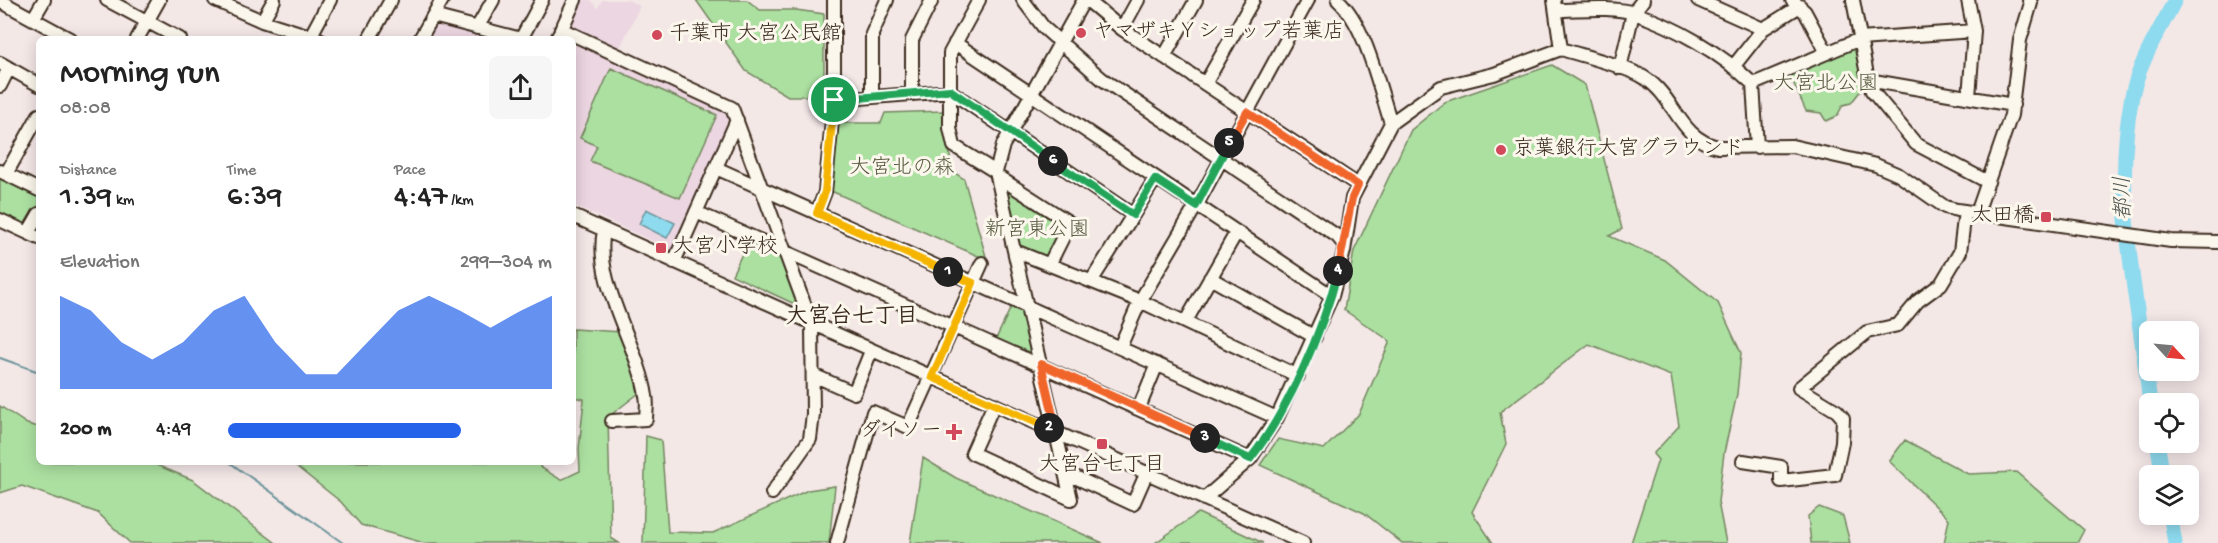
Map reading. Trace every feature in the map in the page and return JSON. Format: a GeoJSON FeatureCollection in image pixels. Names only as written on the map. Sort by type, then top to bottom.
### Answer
{"type":"FeatureCollection","features":[{"type":"Feature","properties":{"kind":"street"},"geometry":{"type":"LineString","coordinates":[[33,19],[44,0]]}},
{"type":"Feature","properties":{"kind":"street"},"geometry":{"type":"LineString","coordinates":[[107,0],[174,36]]}},
{"type":"Feature","properties":{"kind":"street"},"geometry":{"type":"LineString","coordinates":[[139,36],[159,0]]}},
{"type":"Feature","properties":{"kind":"street"},"geometry":{"type":"LineString","coordinates":[[262,21],[274,0]]}},
{"type":"Feature","properties":{"kind":"street"},"geometry":{"type":"LineString","coordinates":[[313,36],[330,0]]}},
{"type":"Feature","properties":{"kind":"street"},"geometry":{"type":"LineString","coordinates":[[371,36],[391,0]]}},
{"type":"Feature","properties":{"kind":"street"},"geometry":{"type":"LineString","coordinates":[[422,36],[441,0]]}},
{"type":"Feature","properties":{"kind":"street"},"geometry":{"type":"LineString","coordinates":[[477,28],[493,0]]}},
{"type":"Feature","properties":{"kind":"street"},"geometry":{"type":"LineString","coordinates":[[523,36],[542,0]]}},
{"type":"Feature","properties":{"kind":"street"},"geometry":{"type":"LineString","coordinates":[[559,34],[575,0]]}},
{"type":"Feature","properties":{"kind":"street"},"geometry":{"type":"LineString","coordinates":[[817,213],[825,192],[834,100],[834,0]]}},
{"type":"Feature","properties":{"kind":"street"},"geometry":{"type":"LineString","coordinates":[[872,95],[872,34],[887,0]]}},
{"type":"Feature","properties":{"kind":"street"},"geometry":{"type":"LineString","coordinates":[[912,93],[912,40],[932,0]]}},
{"type":"Feature","properties":{"kind":"street"},"geometry":{"type":"LineString","coordinates":[[979,0],[955,43],[949,65],[950,128],[954,146],[1070,223],[1050,263]]}},
{"type":"Feature","properties":{"kind":"street"},"geometry":{"type":"LineString","coordinates":[[1023,0],[1044,28],[1102,79],[1220,160],[1337,236],[1343,243]]}},
{"type":"Feature","properties":{"kind":"street"},"geometry":{"type":"LineString","coordinates":[[994,404],[972,453],[1071,499],[996,174],[1009,133],[1032,97],[1060,42],[1085,0],[1122,29],[1358,185]]}},
{"type":"Feature","properties":{"kind":"street"},"geometry":{"type":"LineString","coordinates":[[1122,29],[1138,0]]}},
{"type":"Feature","properties":{"kind":"street"},"geometry":{"type":"LineString","coordinates":[[1164,57],[1196,0]]}},
{"type":"Feature","properties":{"kind":"street"},"geometry":{"type":"LineString","coordinates":[[1205,84],[1252,0]]}},
{"type":"Feature","properties":{"kind":"street"},"geometry":{"type":"LineString","coordinates":[[1120,347],[1140,301],[1196,206],[1308,0]]}},
{"type":"Feature","properties":{"kind":"street"},"geometry":{"type":"LineString","coordinates":[[1338,0],[1348,9],[1359,30],[1391,123]]}},
{"type":"Feature","properties":{"kind":"street"},"geometry":{"type":"LineString","coordinates":[[1620,68],[1633,13],[1643,0]]}},
{"type":"Feature","properties":{"kind":"street"},"geometry":{"type":"LineString","coordinates":[[1698,0],[1763,29]]}},
{"type":"Feature","properties":{"kind":"street"},"geometry":{"type":"LineString","coordinates":[[1853,0],[1872,91],[1916,144],[1988,182]]}},
{"type":"Feature","properties":{"kind":"street"},"geometry":{"type":"LineString","coordinates":[[1968,0],[1974,31],[1968,97]]}},
{"type":"Feature","properties":{"kind":"street"},"geometry":{"type":"LineString","coordinates":[[1743,461],[1781,467],[1781,480],[1835,475],[1842,442],[1843,418],[1837,411],[1799,388],[1867,332],[1898,325],[1918,301],[1941,284],[1960,252],[1971,212],[1988,182],[2013,105],[2020,40],[2031,3],[2029,0]]}},
{"type":"Feature","properties":{"kind":"street"},"geometry":{"type":"LineString","coordinates":[[0,1],[64,36]]}},
{"type":"Feature","properties":{"kind":"street"},"geometry":{"type":"LineString","coordinates":[[218,1],[262,21],[306,36]]}},
{"type":"Feature","properties":{"kind":"street"},"geometry":{"type":"LineString","coordinates":[[1732,67],[1763,29],[1796,3],[1827,53]]}},
{"type":"Feature","properties":{"kind":"street"},"geometry":{"type":"LineString","coordinates":[[1561,49],[1555,5],[1633,13],[1694,41],[1753,84],[1757,147]]}},
{"type":"Feature","properties":{"kind":"street"},"geometry":{"type":"LineString","coordinates":[[433,16],[509,36]]}},
{"type":"Feature","properties":{"kind":"street"},"geometry":{"type":"LineString","coordinates":[[1753,84],[1860,39],[1974,31]]}},
{"type":"Feature","properties":{"kind":"street"},"geometry":{"type":"LineString","coordinates":[[576,41],[732,108],[812,325],[813,414],[810,439],[772,493]]}},
{"type":"Feature","properties":{"kind":"street"},"geometry":{"type":"LineString","coordinates":[[955,43],[1032,97],[1332,296]]}},
{"type":"Feature","properties":{"kind":"street"},"geometry":{"type":"LineString","coordinates":[[1204,499],[1250,459],[1265,440],[1298,376],[1332,296],[1344,251],[1343,243],[1352,198],[1391,123],[1442,87],[1494,74],[1561,49],[1645,78],[1692,135],[1701,142],[1718,147],[1792,146],[1876,165],[1899,175],[1945,207],[1971,212],[2145,237],[2218,242]]}},
{"type":"Feature","properties":{"kind":"street"},"geometry":{"type":"LineString","coordinates":[[0,86],[5,66],[36,83]]}},
{"type":"Feature","properties":{"kind":"street"},"geometry":{"type":"LineString","coordinates":[[1868,80],[2013,105]]}},
{"type":"Feature","properties":{"kind":"street"},"geometry":{"type":"LineString","coordinates":[[834,100],[950,90],[1009,133],[1133,215]]}},
{"type":"Feature","properties":{"kind":"street"},"geometry":{"type":"LineString","coordinates":[[36,120],[3,173],[36,189]]}},
{"type":"Feature","properties":{"kind":"street"},"geometry":{"type":"LineString","coordinates":[[674,262],[737,120]]}},
{"type":"Feature","properties":{"kind":"street"},"geometry":{"type":"LineString","coordinates":[[716,168],[1277,418]]}},
{"type":"Feature","properties":{"kind":"street"},"geometry":{"type":"LineString","coordinates":[[1092,280],[1155,179]]}},
{"type":"Feature","properties":{"kind":"street"},"geometry":{"type":"LineString","coordinates":[[696,212],[954,325],[1250,459]]}},
{"type":"Feature","properties":{"kind":"street"},"geometry":{"type":"LineString","coordinates":[[576,217],[1303,543]]}},
{"type":"Feature","properties":{"kind":"street"},"geometry":{"type":"LineString","coordinates":[[0,220],[34,235]]}},
{"type":"Feature","properties":{"kind":"street"},"geometry":{"type":"LineString","coordinates":[[604,231],[603,248],[608,279],[646,396],[646,419],[612,421]]}},
{"type":"Feature","properties":{"kind":"street"},"geometry":{"type":"LineString","coordinates":[[1186,321],[1236,233]]}},
{"type":"Feature","properties":{"kind":"street"},"geometry":{"type":"LineString","coordinates":[[1015,251],[1092,280],[1186,321],[1298,376]]}},
{"type":"Feature","properties":{"kind":"street"},"geometry":{"type":"LineString","coordinates":[[837,543],[873,412],[908,427],[982,263]]}},
{"type":"Feature","properties":{"kind":"street"},"geometry":{"type":"LineString","coordinates":[[1210,278],[1315,337]]}},
{"type":"Feature","properties":{"kind":"street"},"geometry":{"type":"LineString","coordinates":[[813,375],[854,393],[871,351]]}},
{"type":"Feature","properties":{"kind":"street"},"geometry":{"type":"LineString","coordinates":[[1139,408],[1157,364]]}},
{"type":"Feature","properties":{"kind":"street"},"geometry":{"type":"LineString","coordinates":[[1068,480],[1075,477],[1133,504],[1147,472]]}},
{"type":"Feature","properties":{"kind":"shaded area"},"geometry":{"type":"Polygon","coordinates":[[[578,0],[591,0],[598,8],[602,0],[628,0],[640,6],[618,52],[565,29],[578,0]]]}},
{"type":"Feature","properties":{"kind":"shaded area"},"geometry":{"type":"Polygon","coordinates":[[[439,22],[496,35],[427,36],[433,24],[439,22]]]}},
{"type":"Feature","properties":{"kind":"shaded area"},"geometry":{"type":"Polygon","coordinates":[[[576,39],[731,109],[735,118],[675,251],[576,206],[576,39]]]}},
{"type":"Feature","properties":{"kind":"green space"},"geometry":{"type":"Polygon","coordinates":[[[696,0],[747,0],[760,10],[796,10],[824,14],[824,96],[788,96],[746,71],[696,0]]]}},
{"type":"Feature","properties":{"kind":"green space","name":"大宮北公園"},"geometry":{"type":"Polygon","coordinates":[[[1850,47],[1857,50],[1865,85],[1851,103],[1843,105],[1837,116],[1826,121],[1821,113],[1806,111],[1789,73],[1850,47]]]}},
{"type":"Feature","properties":{"kind":"green space"},"geometry":{"type":"Polygon","coordinates":[[[1552,65],[1585,85],[1622,229],[1609,236],[1665,260],[1718,303],[1741,353],[1737,394],[1724,453],[1718,502],[1726,543],[1631,543],[1658,460],[1653,454],[1679,426],[1671,376],[1589,344],[1500,412],[1506,444],[1472,512],[1493,543],[1402,543],[1364,513],[1260,465],[1278,439],[1324,449],[1359,414],[1390,341],[1344,310],[1354,251],[1411,130],[1445,102],[1552,65]]]}},
{"type":"Feature","properties":{"kind":"green space"},"geometry":{"type":"Polygon","coordinates":[[[611,68],[717,115],[680,198],[590,161],[597,146],[580,138],[611,68]]]}},
{"type":"Feature","properties":{"kind":"green space","name":"大宮北の森"},"geometry":{"type":"Polygon","coordinates":[[[944,111],[952,171],[964,179],[987,260],[831,191],[836,123],[881,123],[885,113],[944,111]]]}},
{"type":"Feature","properties":{"kind":"green space"},"geometry":{"type":"Polygon","coordinates":[[[0,171],[36,189],[36,211],[29,224],[21,227],[0,217],[0,171]]]}},
{"type":"Feature","properties":{"kind":"green space","name":"新宮東公園"},"geometry":{"type":"Polygon","coordinates":[[[1003,186],[1066,224],[1050,256],[1046,258],[1018,246],[1003,186]]]}},
{"type":"Feature","properties":{"kind":"green space"},"geometry":{"type":"Polygon","coordinates":[[[750,237],[780,252],[799,306],[732,275],[750,237]]]}},
{"type":"Feature","properties":{"kind":"green space"},"geometry":{"type":"Polygon","coordinates":[[[1013,303],[1024,308],[1035,355],[1032,358],[995,341],[1013,303]]]}},
{"type":"Feature","properties":{"kind":"green space"},"geometry":{"type":"Polygon","coordinates":[[[576,329],[622,332],[643,390],[608,417],[611,538],[619,543],[424,543],[361,525],[341,502],[297,467],[297,465],[540,465],[540,467],[561,480],[580,471],[579,449],[584,399],[576,398],[576,329]]]}},
{"type":"Feature","properties":{"kind":"green space"},"geometry":{"type":"Polygon","coordinates":[[[0,406],[27,424],[36,426],[36,465],[156,465],[193,480],[276,543],[130,543],[98,513],[22,486],[0,493],[0,406]]]}},
{"type":"Feature","properties":{"kind":"green space"},"geometry":{"type":"Polygon","coordinates":[[[646,436],[661,440],[668,532],[713,533],[808,490],[835,486],[829,543],[643,543],[646,436]]]}},
{"type":"Feature","properties":{"kind":"green space"},"geometry":{"type":"Polygon","coordinates":[[[1905,440],[1968,474],[2016,472],[2084,530],[2077,543],[1944,543],[1949,519],[1889,461],[1905,440]]]}},
{"type":"Feature","properties":{"kind":"green space"},"geometry":{"type":"Polygon","coordinates":[[[923,458],[956,478],[1103,543],[910,543],[923,458]]]}},
{"type":"Feature","properties":{"kind":"green space"},"geometry":{"type":"Polygon","coordinates":[[[1819,507],[1843,516],[1850,543],[1811,543],[1808,516],[1819,507]]]}},
{"type":"Feature","properties":{"kind":"green space"},"geometry":{"type":"Polygon","coordinates":[[[1198,513],[1263,543],[1155,543],[1198,513]]]}},
{"type":"Feature","properties":{"kind":"water"},"geometry":{"type":"Polygon","coordinates":[[[646,209],[675,223],[667,238],[639,224],[646,209]]]}},
{"type":"Feature","properties":{"kind":"waterway","name":"都川"},"geometry":{"type":"LineString","coordinates":[[2149,393],[2129,250],[2124,174],[2126,136],[2135,83],[2150,46],[2175,0]]}},
{"type":"Feature","properties":{"kind":"waterway"},"geometry":{"type":"LineString","coordinates":[[0,358],[36,371]]}},
{"type":"Feature","properties":{"kind":"waterway","name":"都川"},"geometry":{"type":"LineString","coordinates":[[2159,453],[2161,465]]}},
{"type":"Feature","properties":{"kind":"waterway"},"geometry":{"type":"LineString","coordinates":[[233,465],[343,543]]}},
{"type":"Feature","properties":{"kind":"waterway","name":"都川"},"geometry":{"type":"LineString","coordinates":[[2172,525],[2175,543]]}},
{"type":"Feature","properties":{"kind":"place","name":"ヤマザキＹショップ若葉店"},"geometry":{"type":"Point","coordinates":[1081,33]}},
{"type":"Feature","properties":{"kind":"place","name":"千葉市 大宮公民館"},"geometry":{"type":"Point","coordinates":[657,35]}},
{"type":"Feature","properties":{"kind":"place","name":"京葉銀行大宮グラウンド"},"geometry":{"type":"Point","coordinates":[1501,150]}},
{"type":"Feature","properties":{"kind":"place","name":"太田橋"},"geometry":{"type":"Point","coordinates":[2046,217]}},
{"type":"Feature","properties":{"kind":"place","name":"大宮小学校"},"geometry":{"type":"Point","coordinates":[661,248]}},
{"type":"Feature","properties":{"kind":"place","name":"ダイソー"},"geometry":{"type":"Point","coordinates":[954,432]}},
{"type":"Feature","properties":{"kind":"place","name":"大宮台七丁目"},"geometry":{"type":"Point","coordinates":[1102,444]}},
{"type":"Feature","properties":{"kind":"district","name":"大宮台七丁目"},"geometry":{"type":"Point","coordinates":[852,318]}},
{"type":"Feature","properties":{"kind":"route"},"geometry":{"type":"LineString","coordinates":[[950,90],[1009,133],[1133,215],[1155,179],[1196,206],[1247,112],[1358,185],[1352,198],[1343,243],[1344,251],[1332,296],[1298,376],[1277,418],[1265,440],[1250,459],[1041,364],[1057,432],[932,377],[973,283],[817,213],[825,192],[834,100],[950,90]]}}]}
